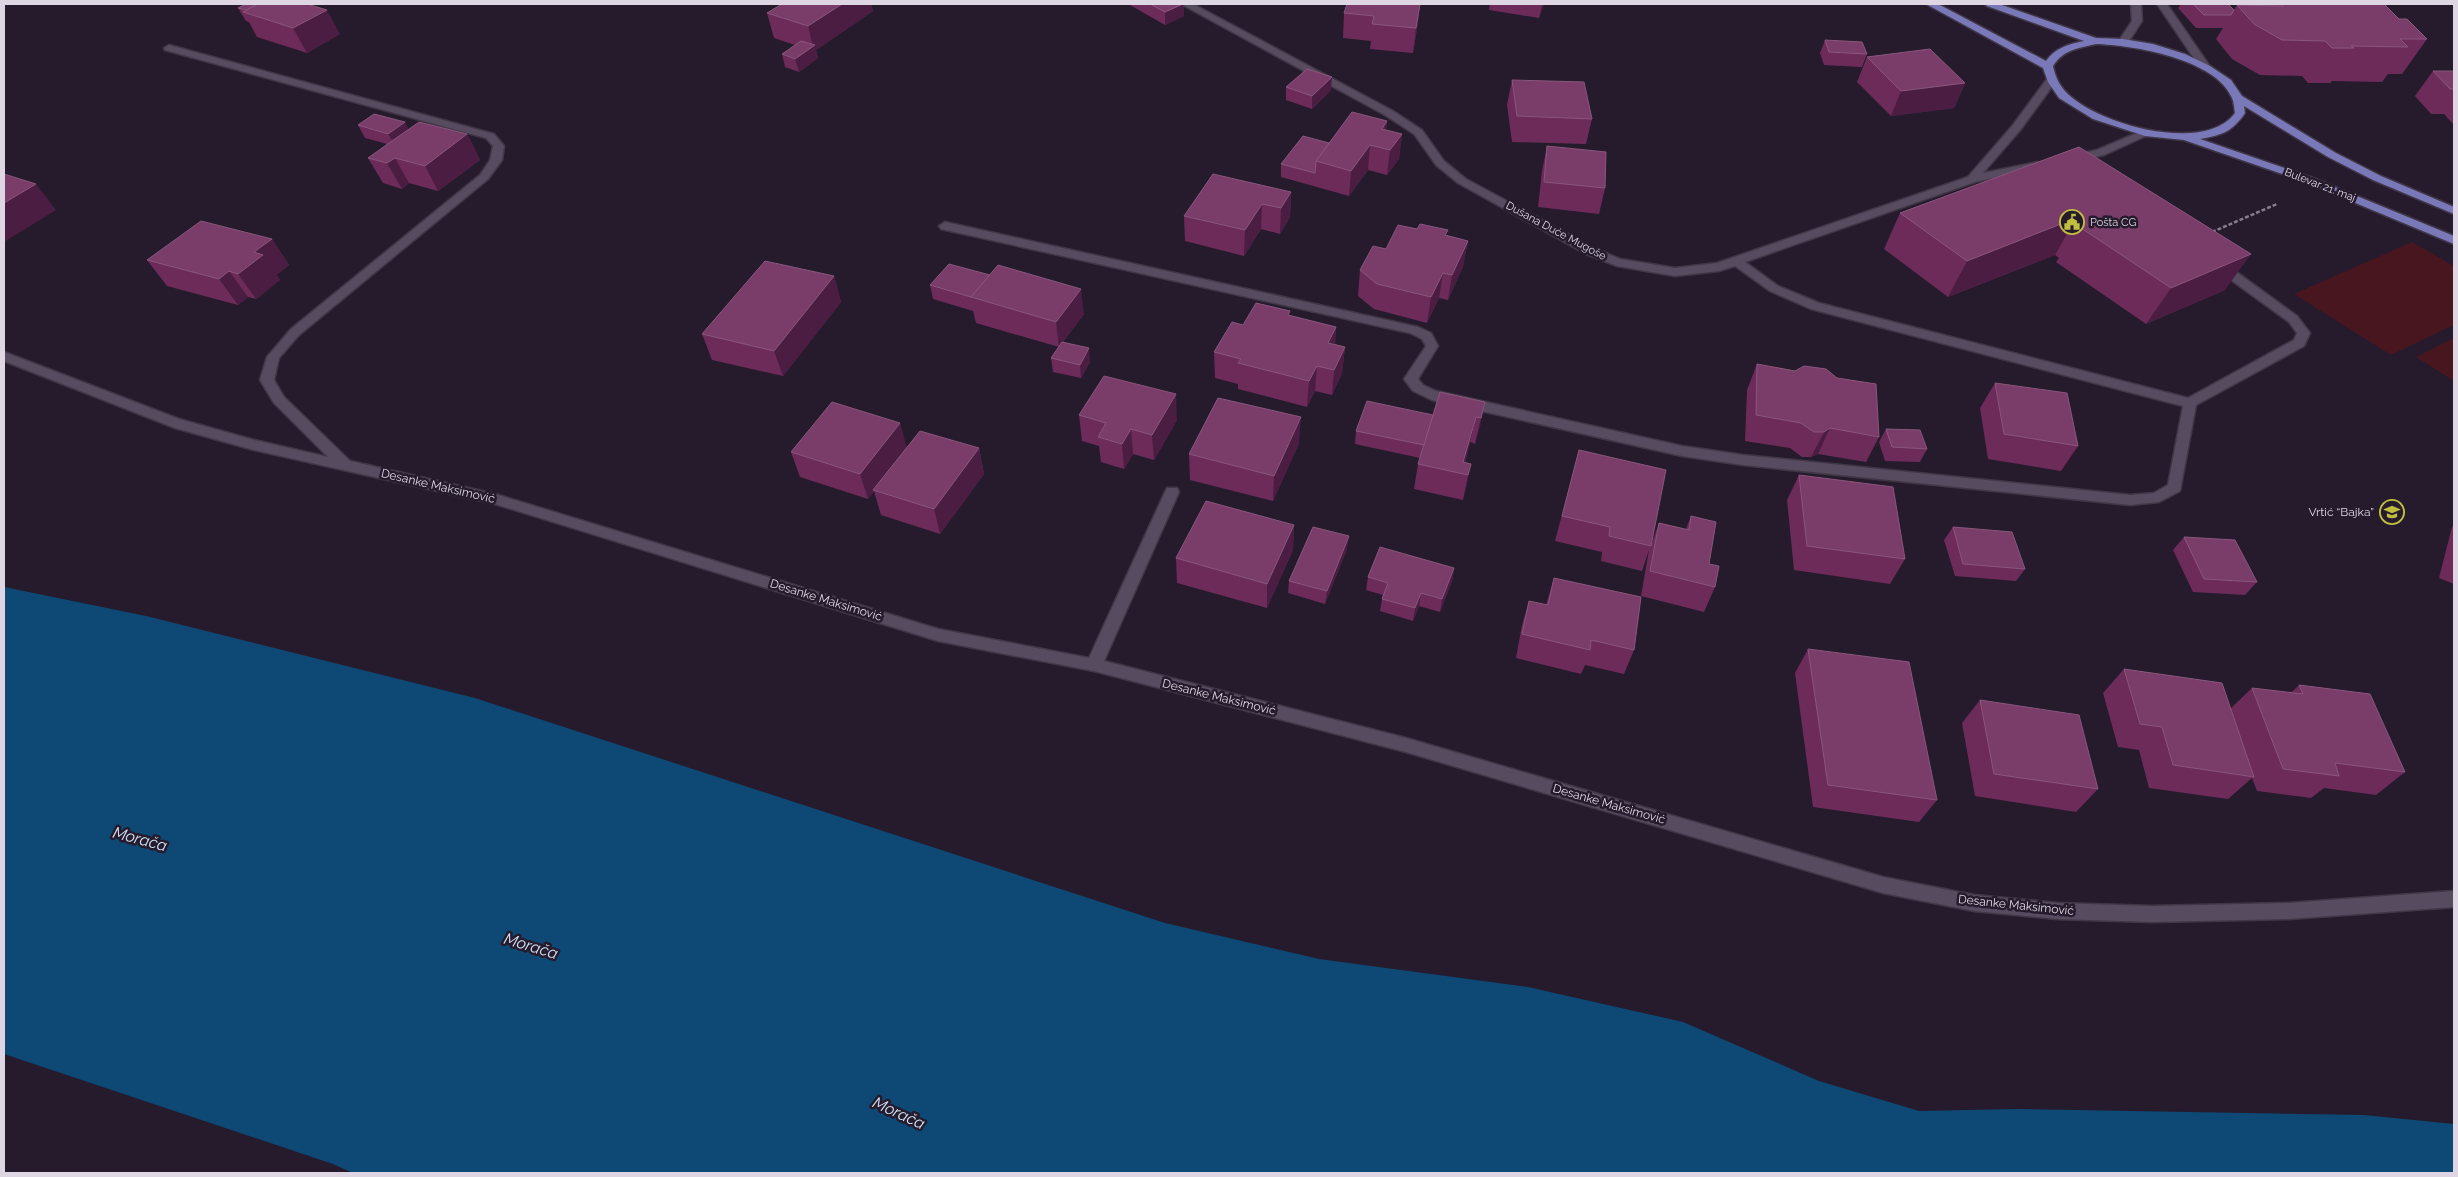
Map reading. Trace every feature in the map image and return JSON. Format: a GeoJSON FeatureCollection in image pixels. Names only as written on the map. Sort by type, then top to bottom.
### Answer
{"type":"FeatureCollection","features":[{"type":"Feature","properties":{"kind":"main road"},"geometry":{"type":"LineString","coordinates":[[1931,4],[2048,66]]}},
{"type":"Feature","properties":{"kind":"main road"},"geometry":{"type":"LineString","coordinates":[[1990,4],[2096,42]]}},
{"type":"Feature","properties":{"kind":"main road"},"geometry":{"type":"LineString","coordinates":[[2051,81],[2048,66],[2056,54],[2072,46],[2096,42],[2123,42],[2153,47],[2181,56],[2206,68],[2226,82],[2238,98],[2332,155],[2377,178],[2454,211]]}},
{"type":"Feature","properties":{"kind":"main road","name":"Bulevar 21. maj"},"geometry":{"type":"LineString","coordinates":[[2051,81],[2063,96],[2084,112],[2112,124],[2144,133],[2183,137],[2211,134],[2230,126],[2240,113],[2238,98]]}},
{"type":"Feature","properties":{"kind":"main road","name":"Bulevar 21. maj"},"geometry":{"type":"LineString","coordinates":[[2183,137],[2302,177],[2454,240]]}},
{"type":"Feature","properties":{"kind":"street","name":"Dušana Duće Mugoše"},"geometry":{"type":"LineString","coordinates":[[1186,4],[1389,113],[1418,132],[1440,163],[1462,181],[1590,251],[1617,262],[1675,272],[1719,267],[1738,262],[1972,179],[2100,153],[2144,133]]}},
{"type":"Feature","properties":{"kind":"street"},"geometry":{"type":"LineString","coordinates":[[2123,42],[2137,21],[2136,4]]}},
{"type":"Feature","properties":{"kind":"street"},"geometry":{"type":"LineString","coordinates":[[2162,4],[2206,68]]}},
{"type":"Feature","properties":{"kind":"street"},"geometry":{"type":"LineString","coordinates":[[168,48],[490,136],[499,146],[496,160],[484,177],[295,332],[273,357],[267,380],[279,400],[345,466]]}},
{"type":"Feature","properties":{"kind":"street","name":"Dušana Duće Mugoše"},"geometry":{"type":"LineString","coordinates":[[1972,179],[2017,128],[2051,81]]}},
{"type":"Feature","properties":{"kind":"street"},"geometry":{"type":"LineString","coordinates":[[945,226],[1414,330],[1427,336],[1432,346],[1411,379],[1418,388],[1432,395],[1682,451],[1743,460],[2130,500],[2153,500],[2166,496],[2175,487],[2190,403]]}},
{"type":"Feature","properties":{"kind":"street"},"geometry":{"type":"LineString","coordinates":[[1738,262],[1756,278],[1774,290],[1815,306],[2190,403],[2299,343],[2304,334],[2293,319],[2197,249]]}},
{"type":"Feature","properties":{"kind":"street","name":"Desanke Maksimović"},"geometry":{"type":"LineString","coordinates":[[4,356],[175,423],[254,445],[505,501],[938,635],[1094,665],[1406,744],[1883,885],[1974,903],[2057,910],[2152,914],[2289,911],[2454,899]]}},
{"type":"Feature","properties":{"kind":"street"},"geometry":{"type":"LineString","coordinates":[[1094,665],[1172,492]]}},
{"type":"Feature","properties":{"kind":"path"},"geometry":{"type":"LineString","coordinates":[[2197,249],[2195,242],[2200,238],[2280,202]]}},
{"type":"Feature","properties":{"kind":"shaded area"},"geometry":{"type":"Polygon","coordinates":[[[2412,242],[2454,266],[2454,325],[2391,355],[2294,294],[2412,242]]]}},
{"type":"Feature","properties":{"kind":"shaded area"},"geometry":{"type":"Polygon","coordinates":[[[2454,338],[2454,381],[2416,357],[2454,338]]]}},
{"type":"Feature","properties":{"kind":"water","name":"Morača"},"geometry":{"type":"Polygon","coordinates":[[[4,587],[146,616],[475,698],[1165,923],[1319,959],[1528,987],[1683,1022],[1819,1081],[1919,1111],[2016,1109],[2364,1115],[2454,1124],[2454,1173],[353,1173],[333,1164],[4,1054],[4,587]]]}},
{"type":"Feature","properties":{"kind":"building"},"geometry":{"type":"Polygon","coordinates":[[[246,4],[258,4],[246,10],[238,8],[246,4]]]}},
{"type":"Feature","properties":{"kind":"building"},"geometry":{"type":"Polygon","coordinates":[[[258,4],[307,4],[327,10],[293,28],[243,12],[258,4]]]}},
{"type":"Feature","properties":{"kind":"building"},"geometry":{"type":"Polygon","coordinates":[[[782,4],[842,4],[808,26],[767,13],[782,4]]]}},
{"type":"Feature","properties":{"kind":"building"},"geometry":{"type":"Polygon","coordinates":[[[1150,4],[1183,4],[1165,12],[1150,4]]]}},
{"type":"Feature","properties":{"kind":"building"},"geometry":{"type":"Polygon","coordinates":[[[1347,4],[1420,4],[1416,28],[1372,24],[1374,16],[1344,13],[1347,4]]]}},
{"type":"Feature","properties":{"kind":"building"},"geometry":{"type":"Polygon","coordinates":[[[2193,4],[2228,4],[2234,10],[2231,15],[2204,15],[2193,4]]]}},
{"type":"Feature","properties":{"kind":"building"},"geometry":{"type":"Polygon","coordinates":[[[2282,4],[2384,4],[2399,19],[2407,19],[2427,39],[2400,39],[2408,47],[2351,46],[2354,48],[2332,48],[2325,41],[2282,40],[2254,24],[2237,5],[2283,6],[2282,4]]]}},
{"type":"Feature","properties":{"kind":"building"},"geometry":{"type":"Polygon","coordinates":[[[1825,40],[1862,42],[1867,54],[1829,52],[1825,40]]]}},
{"type":"Feature","properties":{"kind":"building"},"geometry":{"type":"Polygon","coordinates":[[[801,41],[815,45],[795,59],[782,54],[801,41]]]}},
{"type":"Feature","properties":{"kind":"building"},"geometry":{"type":"Polygon","coordinates":[[[1930,49],[1965,83],[1901,91],[1867,57],[1930,49]]]}},
{"type":"Feature","properties":{"kind":"building"},"geometry":{"type":"Polygon","coordinates":[[[1307,69],[1332,77],[1312,96],[1286,87],[1307,69]]]}},
{"type":"Feature","properties":{"kind":"building"},"geometry":{"type":"Polygon","coordinates":[[[2433,71],[2454,71],[2454,89],[2450,89],[2433,71]]]}},
{"type":"Feature","properties":{"kind":"building"},"geometry":{"type":"Polygon","coordinates":[[[1512,80],[1584,82],[1592,119],[1517,116],[1512,80]]]}},
{"type":"Feature","properties":{"kind":"building"},"geometry":{"type":"Polygon","coordinates":[[[1352,112],[1387,121],[1382,129],[1402,134],[1390,150],[1370,145],[1351,171],[1316,161],[1352,112]]]}},
{"type":"Feature","properties":{"kind":"building"},"geometry":{"type":"Polygon","coordinates":[[[374,114],[405,122],[388,134],[358,125],[374,114]]]}},
{"type":"Feature","properties":{"kind":"building"},"geometry":{"type":"Polygon","coordinates":[[[419,122],[467,134],[425,166],[395,158],[387,163],[368,158],[419,122]]]}},
{"type":"Feature","properties":{"kind":"building"},"geometry":{"type":"Polygon","coordinates":[[[1303,136],[1329,143],[1316,161],[1315,173],[1281,164],[1303,136]]]}},
{"type":"Feature","properties":{"kind":"building"},"geometry":{"type":"Polygon","coordinates":[[[1547,146],[1606,152],[1605,188],[1544,182],[1547,146]]]}},
{"type":"Feature","properties":{"kind":"building"},"geometry":{"type":"Polygon","coordinates":[[[2079,147],[2251,254],[2171,288],[2078,226],[2084,224],[2076,218],[1967,261],[1900,213],[2079,147]]]}},
{"type":"Feature","properties":{"kind":"building"},"geometry":{"type":"Polygon","coordinates":[[[4,174],[36,184],[4,203],[4,174]]]}},
{"type":"Feature","properties":{"kind":"building"},"geometry":{"type":"Polygon","coordinates":[[[1213,174],[1291,192],[1281,208],[1262,204],[1245,230],[1184,216],[1213,174]]]}},
{"type":"Feature","properties":{"kind":"building"},"geometry":{"type":"Polygon","coordinates":[[[201,221],[272,239],[254,252],[263,255],[238,274],[229,271],[219,279],[147,260],[201,221]]]}},
{"type":"Feature","properties":{"kind":"building"},"geometry":{"type":"Polygon","coordinates":[[[1420,224],[1448,230],[1445,235],[1468,241],[1452,275],[1443,273],[1431,297],[1377,284],[1360,270],[1373,246],[1386,249],[1398,225],[1417,229],[1420,224]]]}},
{"type":"Feature","properties":{"kind":"building"},"geometry":{"type":"Polygon","coordinates":[[[765,261],[834,276],[774,351],[702,334],[765,261]]]}},
{"type":"Feature","properties":{"kind":"building"},"geometry":{"type":"Polygon","coordinates":[[[949,264],[990,275],[971,297],[930,285],[949,264]]]}},
{"type":"Feature","properties":{"kind":"building"},"geometry":{"type":"Polygon","coordinates":[[[998,265],[1081,289],[1056,322],[971,297],[998,265]]]}},
{"type":"Feature","properties":{"kind":"building"},"geometry":{"type":"Polygon","coordinates":[[[1256,303],[1290,311],[1288,315],[1336,327],[1328,343],[1345,347],[1334,370],[1317,366],[1309,381],[1238,363],[1241,359],[1214,352],[1232,322],[1243,325],[1256,303]]]}},
{"type":"Feature","properties":{"kind":"building"},"geometry":{"type":"Polygon","coordinates":[[[1062,342],[1089,348],[1080,365],[1051,358],[1062,342]]]}},
{"type":"Feature","properties":{"kind":"building"},"geometry":{"type":"Polygon","coordinates":[[[1757,364],[1795,371],[1804,366],[1826,369],[1837,378],[1876,384],[1879,437],[1830,428],[1824,432],[1814,432],[1801,423],[1756,415],[1757,364]]]}},
{"type":"Feature","properties":{"kind":"building"},"geometry":{"type":"Polygon","coordinates":[[[1104,376],[1176,394],[1152,435],[1131,429],[1122,444],[1098,437],[1106,423],[1079,415],[1104,376]]]}},
{"type":"Feature","properties":{"kind":"building"},"geometry":{"type":"Polygon","coordinates":[[[1995,383],[2067,393],[2078,446],[2004,434],[1995,383]]]}},
{"type":"Feature","properties":{"kind":"building"},"geometry":{"type":"Polygon","coordinates":[[[1440,392],[1485,402],[1481,418],[1476,417],[1463,462],[1471,464],[1468,475],[1418,464],[1440,392]]]}},
{"type":"Feature","properties":{"kind":"building"},"geometry":{"type":"Polygon","coordinates":[[[1218,398],[1301,417],[1274,476],[1189,454],[1218,398]]]}},
{"type":"Feature","properties":{"kind":"building"},"geometry":{"type":"Polygon","coordinates":[[[1367,401],[1433,415],[1424,445],[1356,431],[1367,401]]]}},
{"type":"Feature","properties":{"kind":"building"},"geometry":{"type":"Polygon","coordinates":[[[832,402],[900,423],[860,474],[791,452],[832,402]]]}},
{"type":"Feature","properties":{"kind":"building"},"geometry":{"type":"Polygon","coordinates":[[[1886,429],[1920,430],[1927,449],[1892,447],[1886,429]]]}},
{"type":"Feature","properties":{"kind":"building"},"geometry":{"type":"Polygon","coordinates":[[[920,431],[979,448],[934,509],[873,490],[920,431]]]}},
{"type":"Feature","properties":{"kind":"building"},"geometry":{"type":"Polygon","coordinates":[[[1579,450],[1666,470],[1651,546],[1609,536],[1610,527],[1562,516],[1579,450]]]}},
{"type":"Feature","properties":{"kind":"building"},"geometry":{"type":"Polygon","coordinates":[[[1799,475],[1893,487],[1905,559],[1807,546],[1799,475]]]}},
{"type":"Feature","properties":{"kind":"building"},"geometry":{"type":"Polygon","coordinates":[[[1206,501],[1294,525],[1267,584],[1176,558],[1206,501]]]}},
{"type":"Feature","properties":{"kind":"building"},"geometry":{"type":"Polygon","coordinates":[[[1691,516],[1716,522],[1709,564],[1719,566],[1715,587],[1650,571],[1659,523],[1689,530],[1691,516]]]}},
{"type":"Feature","properties":{"kind":"building"},"geometry":{"type":"Polygon","coordinates":[[[1313,527],[1349,536],[1327,591],[1289,581],[1313,527]]]}},
{"type":"Feature","properties":{"kind":"building"},"geometry":{"type":"Polygon","coordinates":[[[1953,527],[2012,532],[2025,569],[1963,564],[1953,527]]]}},
{"type":"Feature","properties":{"kind":"building"},"geometry":{"type":"Polygon","coordinates":[[[2184,537],[2235,540],[2257,582],[2204,579],[2184,537]]]}},
{"type":"Feature","properties":{"kind":"building"},"geometry":{"type":"Polygon","coordinates":[[[1380,547],[1454,568],[1442,599],[1421,593],[1415,608],[1382,599],[1388,583],[1368,577],[1380,547]]]}},
{"type":"Feature","properties":{"kind":"building"},"geometry":{"type":"Polygon","coordinates":[[[1554,578],[1641,597],[1634,650],[1591,640],[1590,650],[1522,634],[1529,601],[1548,605],[1554,578]]]}},
{"type":"Feature","properties":{"kind":"building"},"geometry":{"type":"Polygon","coordinates":[[[1808,649],[1909,662],[1937,800],[1828,785],[1808,649]]]}},
{"type":"Feature","properties":{"kind":"building"},"geometry":{"type":"Polygon","coordinates":[[[2124,669],[2222,683],[2254,777],[2173,765],[2162,727],[2140,724],[2124,669]]]}},
{"type":"Feature","properties":{"kind":"building"},"geometry":{"type":"Polygon","coordinates":[[[2299,685],[2370,694],[2405,772],[2335,763],[2339,776],[2283,769],[2252,688],[2303,694],[2299,685]]]}},
{"type":"Feature","properties":{"kind":"building"},"geometry":{"type":"Polygon","coordinates":[[[1980,700],[2079,715],[2098,789],[1994,774],[1980,700]]]}},
{"type":"Feature","properties":{"kind":"place","name":"Pošta CG"},"geometry":{"type":"Point","coordinates":[2072,222]}},
{"type":"Feature","properties":{"kind":"place","name":"Vrtić “Bajka”"},"geometry":{"type":"Point","coordinates":[2392,512]}}]}
